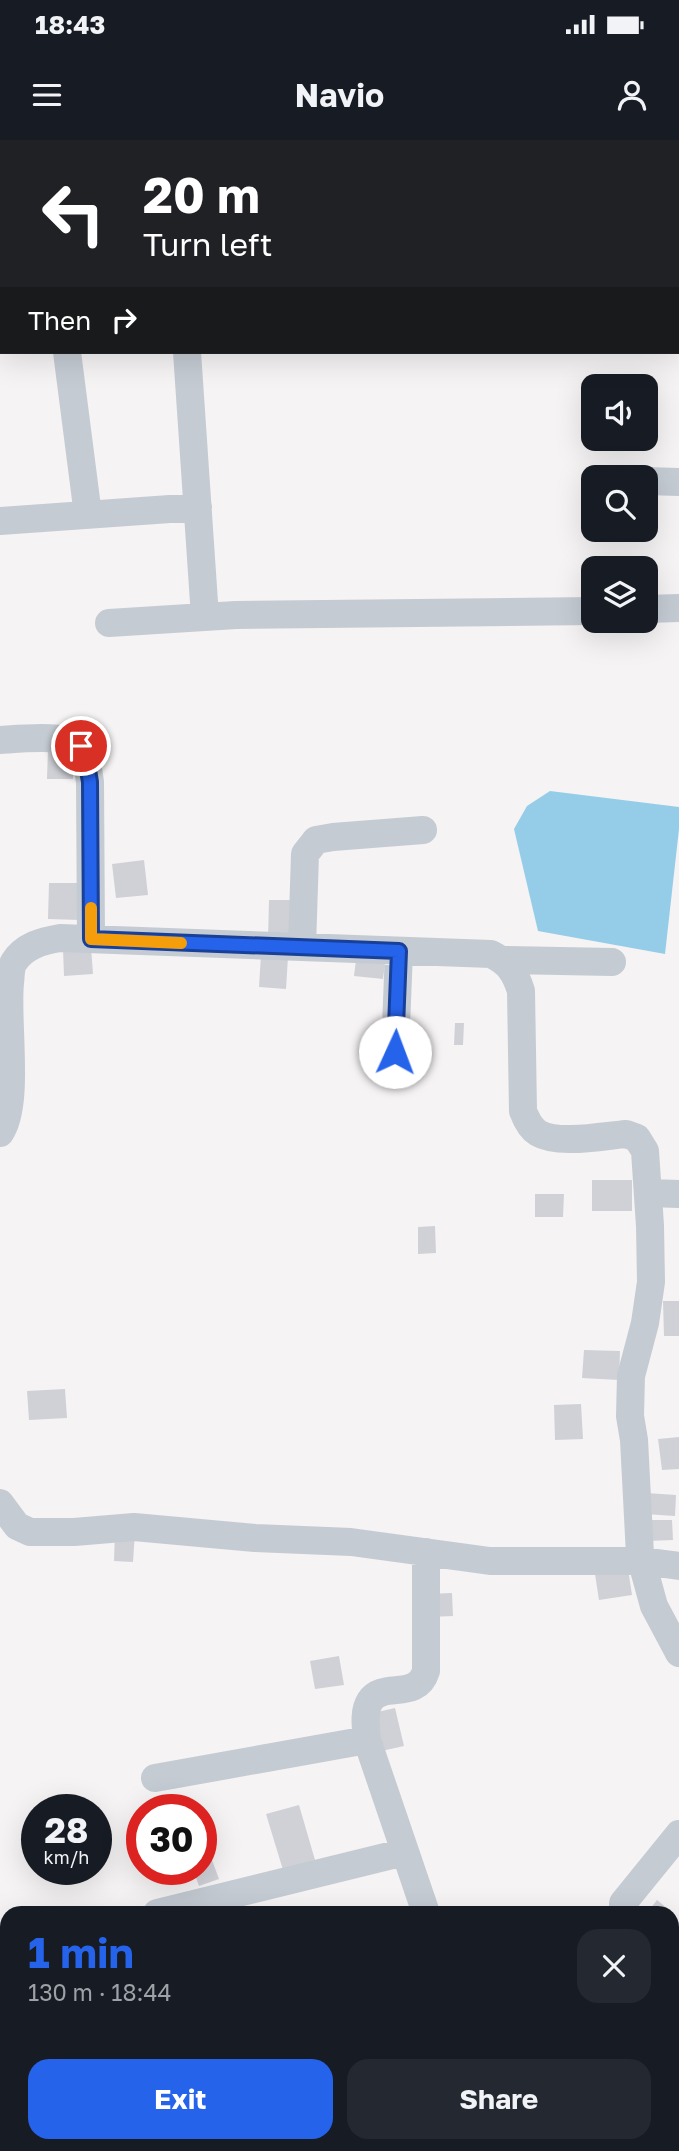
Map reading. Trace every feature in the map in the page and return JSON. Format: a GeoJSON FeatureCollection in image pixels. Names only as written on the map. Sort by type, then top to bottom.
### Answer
{"type":"FeatureCollection","features":[{"type":"Feature","properties":{"kind":"street"},"geometry":{"type":"LineString","coordinates":[[66,354],[88,514]]}},
{"type":"Feature","properties":{"kind":"street"},"geometry":{"type":"LineString","coordinates":[[187,354],[205,617]]}},
{"type":"Feature","properties":{"kind":"street"},"geometry":{"type":"LineString","coordinates":[[658,481],[679,482]]}},
{"type":"Feature","properties":{"kind":"street"},"geometry":{"type":"LineString","coordinates":[[0,521],[198,508]]}},
{"type":"Feature","properties":{"kind":"street"},"geometry":{"type":"LineString","coordinates":[[658,609],[679,608]]}},
{"type":"Feature","properties":{"kind":"street"},"geometry":{"type":"LineString","coordinates":[[109,622],[205,617],[581,611]]}},
{"type":"Feature","properties":{"kind":"street"},"geometry":{"type":"LineString","coordinates":[[0,740],[69,740],[81,746],[90,782],[91,939]]}},
{"type":"Feature","properties":{"kind":"street"},"geometry":{"type":"LineString","coordinates":[[302,947],[305,854],[316,840],[423,830]]}},
{"type":"Feature","properties":{"kind":"street"},"geometry":{"type":"LineString","coordinates":[[0,1133],[10,1104],[9,993],[12,964],[25,949],[43,940],[60,938],[491,954],[504,961],[516,974],[521,991],[523,1111],[528,1123],[538,1133],[555,1139],[626,1134],[636,1139],[645,1151],[651,1283],[645,1323],[631,1376],[630,1403],[642,1561],[654,1606],[679,1653]]}},
{"type":"Feature","properties":{"kind":"street"},"geometry":{"type":"LineString","coordinates":[[395,1052],[399,951]]}},
{"type":"Feature","properties":{"kind":"street"},"geometry":{"type":"LineString","coordinates":[[504,961],[612,962]]}},
{"type":"Feature","properties":{"kind":"street"},"geometry":{"type":"LineString","coordinates":[[649,1193],[679,1194]]}},
{"type":"Feature","properties":{"kind":"street"},"geometry":{"type":"LineString","coordinates":[[0,1503],[18,1526],[30,1532],[74,1532],[134,1527],[256,1538],[351,1542],[490,1561],[642,1561],[679,1566]]}},
{"type":"Feature","properties":{"kind":"street"},"geometry":{"type":"LineString","coordinates":[[424,1906],[367,1740],[366,1718],[368,1703],[374,1696],[417,1686],[424,1680],[426,1552]]}},
{"type":"Feature","properties":{"kind":"street"},"geometry":{"type":"LineString","coordinates":[[155,1778],[367,1740]]}},
{"type":"Feature","properties":{"kind":"street"},"geometry":{"type":"LineString","coordinates":[[623,1906],[679,1835]]}},
{"type":"Feature","properties":{"kind":"street"},"geometry":{"type":"LineString","coordinates":[[185,1906],[405,1852]]}},
{"type":"Feature","properties":{"kind":"water"},"geometry":{"type":"Polygon","coordinates":[[[550,791],[679,807],[665,954],[538,931],[514,829],[527,806],[550,791]]]}},
{"type":"Feature","properties":{"kind":"building"},"geometry":{"type":"Polygon","coordinates":[[[48,749],[73,749],[73,779],[47,779],[48,749]]]}},
{"type":"Feature","properties":{"kind":"building"},"geometry":{"type":"Polygon","coordinates":[[[144,860],[148,895],[116,898],[112,864],[144,860]]]}},
{"type":"Feature","properties":{"kind":"building"},"geometry":{"type":"Polygon","coordinates":[[[49,883],[80,883],[80,920],[48,919],[49,883]]]}},
{"type":"Feature","properties":{"kind":"building"},"geometry":{"type":"Polygon","coordinates":[[[269,900],[295,900],[294,941],[268,940],[269,900]]]}},
{"type":"Feature","properties":{"kind":"building"},"geometry":{"type":"Polygon","coordinates":[[[91,947],[93,974],[64,976],[63,949],[91,947]]]}},
{"type":"Feature","properties":{"kind":"building"},"geometry":{"type":"Polygon","coordinates":[[[261,955],[288,957],[286,989],[259,987],[261,955]]]}},
{"type":"Feature","properties":{"kind":"building"},"geometry":{"type":"Polygon","coordinates":[[[356,960],[385,963],[383,979],[354,976],[356,960]]]}},
{"type":"Feature","properties":{"kind":"building"},"geometry":{"type":"Polygon","coordinates":[[[455,1023],[464,1023],[463,1045],[454,1045],[455,1023]]]}},
{"type":"Feature","properties":{"kind":"building"},"geometry":{"type":"Polygon","coordinates":[[[592,1180],[632,1180],[632,1211],[592,1211],[592,1180]]]}},
{"type":"Feature","properties":{"kind":"building"},"geometry":{"type":"Polygon","coordinates":[[[535,1194],[564,1194],[563,1217],[535,1217],[535,1194]]]}},
{"type":"Feature","properties":{"kind":"building"},"geometry":{"type":"Polygon","coordinates":[[[435,1226],[436,1253],[418,1254],[418,1227],[435,1226]]]}},
{"type":"Feature","properties":{"kind":"building"},"geometry":{"type":"Polygon","coordinates":[[[663,1301],[679,1301],[679,1336],[664,1336],[663,1301]]]}},
{"type":"Feature","properties":{"kind":"building"},"geometry":{"type":"Polygon","coordinates":[[[584,1350],[620,1351],[619,1380],[582,1378],[584,1350]]]}},
{"type":"Feature","properties":{"kind":"building"},"geometry":{"type":"Polygon","coordinates":[[[65,1389],[67,1418],[29,1420],[27,1391],[65,1389]]]}},
{"type":"Feature","properties":{"kind":"building"},"geometry":{"type":"Polygon","coordinates":[[[581,1404],[583,1439],[555,1440],[554,1405],[581,1404]]]}},
{"type":"Feature","properties":{"kind":"building"},"geometry":{"type":"Polygon","coordinates":[[[679,1437],[679,1469],[662,1470],[658,1439],[679,1437]]]}},
{"type":"Feature","properties":{"kind":"building"},"geometry":{"type":"Polygon","coordinates":[[[646,1493],[676,1495],[675,1516],[645,1514],[646,1493]]]}},
{"type":"Feature","properties":{"kind":"building"},"geometry":{"type":"Polygon","coordinates":[[[647,1520],[672,1520],[673,1540],[647,1541],[647,1520]]]}},
{"type":"Feature","properties":{"kind":"building"},"geometry":{"type":"Polygon","coordinates":[[[115,1531],[135,1532],[133,1562],[114,1561],[115,1531]]]}},
{"type":"Feature","properties":{"kind":"building"},"geometry":{"type":"Polygon","coordinates":[[[628,1569],[632,1595],[599,1600],[595,1574],[628,1569]]]}},
{"type":"Feature","properties":{"kind":"building"},"geometry":{"type":"Polygon","coordinates":[[[452,1593],[453,1616],[429,1617],[428,1594],[452,1593]]]}},
{"type":"Feature","properties":{"kind":"building"},"geometry":{"type":"Polygon","coordinates":[[[339,1656],[344,1685],[315,1689],[310,1661],[339,1656]]]}},
{"type":"Feature","properties":{"kind":"building"},"geometry":{"type":"Polygon","coordinates":[[[395,1708],[404,1746],[377,1752],[369,1714],[395,1708]]]}},
{"type":"Feature","properties":{"kind":"building"},"geometry":{"type":"Polygon","coordinates":[[[299,1805],[315,1860],[283,1870],[266,1814],[299,1805]]]}},
{"type":"Feature","properties":{"kind":"building"},"geometry":{"type":"Polygon","coordinates":[[[657,1900],[664,1906],[652,1906],[657,1900]]]}},
{"type":"Feature","properties":{"kind":"slow traffic"},"geometry":{"type":"LineString","coordinates":[[91,908],[91,939],[181,943]]}},
{"type":"Feature","properties":{"kind":"route"},"geometry":{"type":"LineString","coordinates":[[81,746],[90,782],[91,939],[399,951],[395,1052]]}}]}
